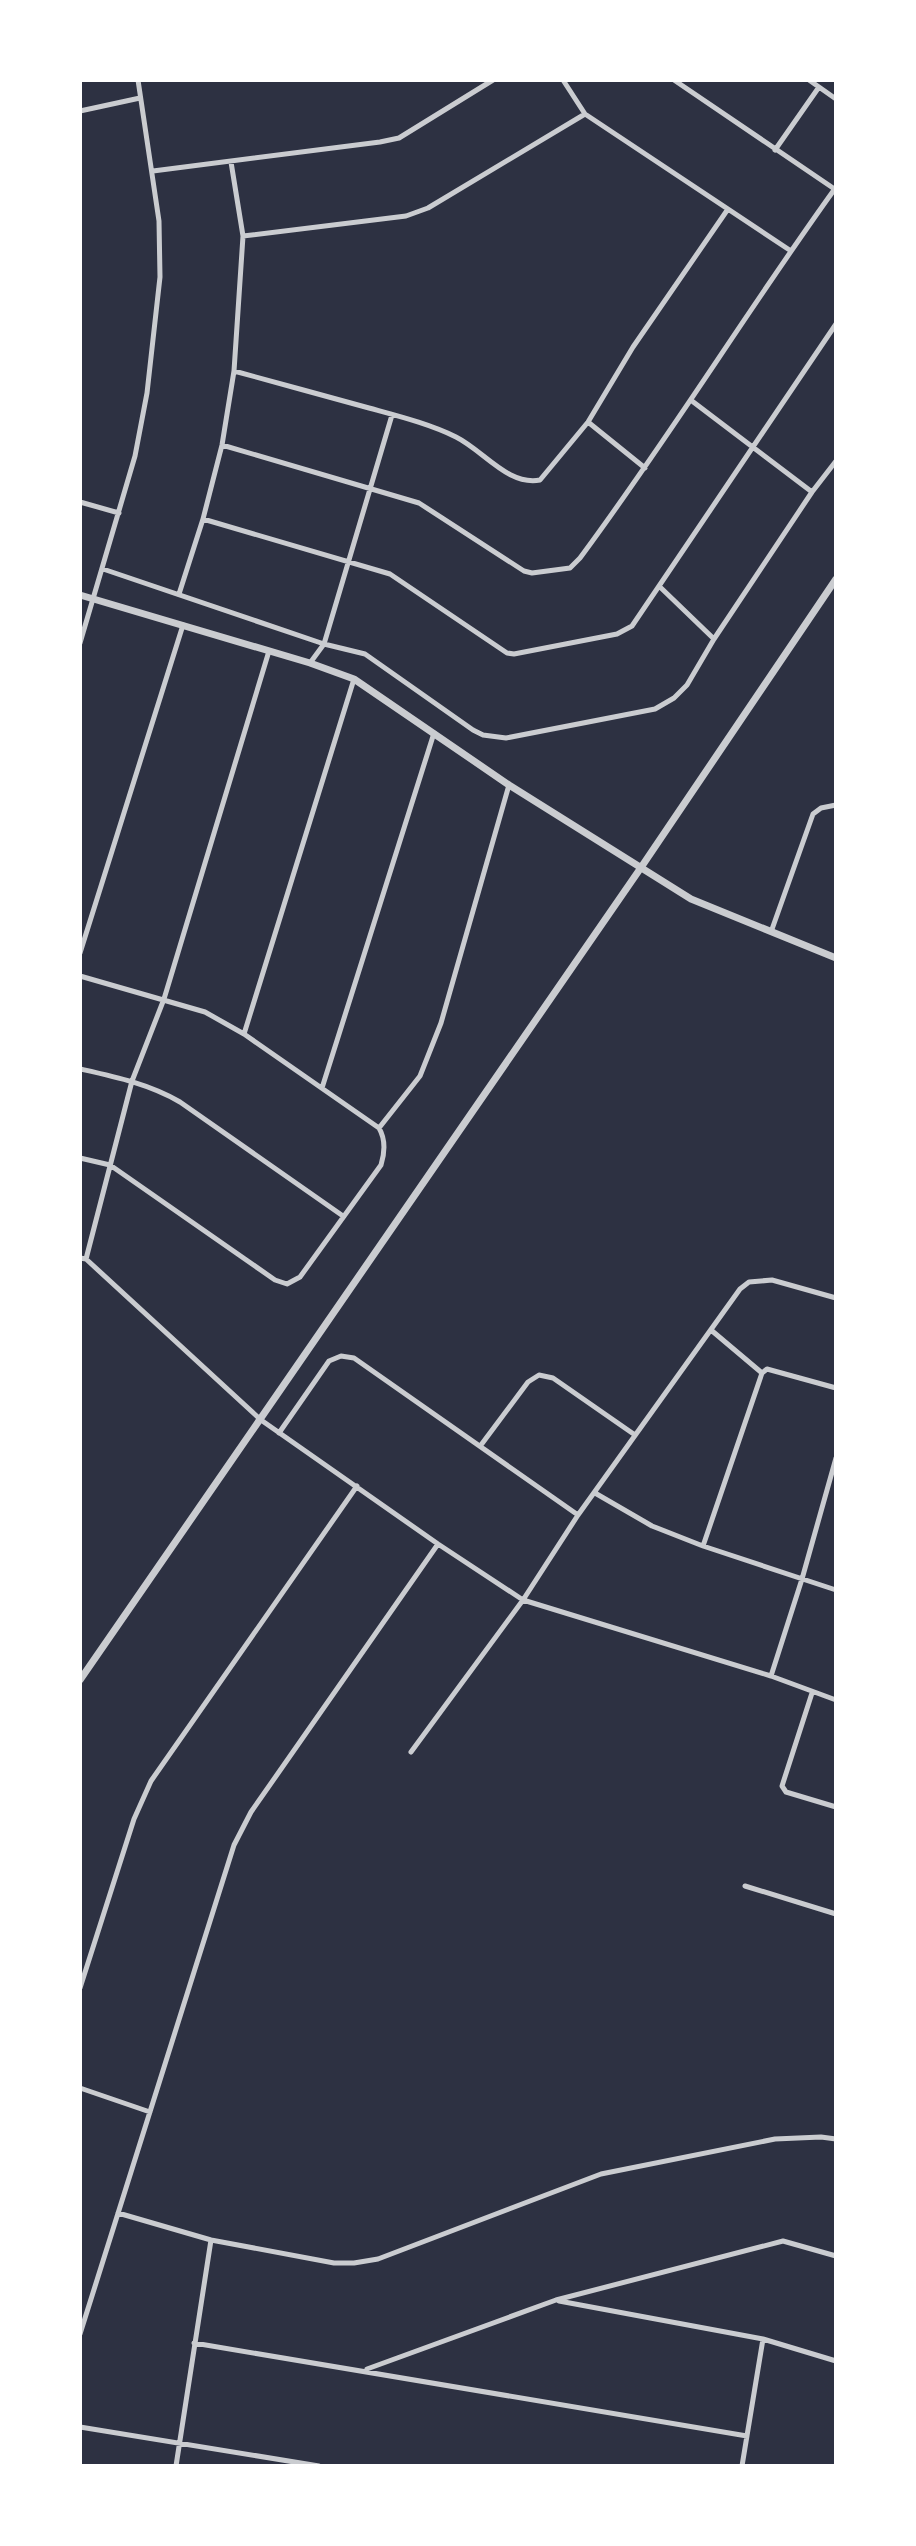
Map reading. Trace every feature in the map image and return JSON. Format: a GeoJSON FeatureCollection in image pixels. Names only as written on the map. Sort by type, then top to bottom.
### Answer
{"type":"FeatureCollection","features":[{"type":"Feature","properties":{"kind":"street"},"geometry":{"type":"LineString","coordinates":[[80,643],[135,456],[147,393],[160,277],[159,221],[138,80]]}},
{"type":"Feature","properties":{"kind":"street"},"geometry":{"type":"LineString","coordinates":[[153,171],[399,138],[493,80]]}},
{"type":"Feature","properties":{"kind":"street"},"geometry":{"type":"LineString","coordinates":[[563,80],[585,114],[790,251]]}},
{"type":"Feature","properties":{"kind":"street"},"geometry":{"type":"LineString","coordinates":[[222,445],[419,503],[520,569],[532,573],[572,566],[692,401],[790,251],[835,190],[674,80]]}},
{"type":"Feature","properties":{"kind":"street"},"geometry":{"type":"LineString","coordinates":[[809,80],[835,99]]}},
{"type":"Feature","properties":{"kind":"street"},"geometry":{"type":"LineString","coordinates":[[775,150],[819,87]]}},
{"type":"Feature","properties":{"kind":"street"},"geometry":{"type":"LineString","coordinates":[[80,111],[140,98]]}},
{"type":"Feature","properties":{"kind":"street"},"geometry":{"type":"LineString","coordinates":[[243,236],[406,216],[428,208],[585,114]]}},
{"type":"Feature","properties":{"kind":"street"},"geometry":{"type":"LineString","coordinates":[[179,594],[203,519],[222,445],[234,371],[243,236],[231,162]]}},
{"type":"Feature","properties":{"kind":"street"},"geometry":{"type":"LineString","coordinates":[[234,371],[392,415],[457,437],[515,477],[527,481],[540,480],[589,422],[633,348],[728,209]]}},
{"type":"Feature","properties":{"kind":"street"},"geometry":{"type":"LineString","coordinates":[[203,519],[397,577],[501,651],[514,654],[621,633],[632,626],[835,324]]}},
{"type":"Feature","properties":{"kind":"street"},"geometry":{"type":"LineString","coordinates":[[692,401],[812,492]]}},
{"type":"Feature","properties":{"kind":"street"},"geometry":{"type":"LineString","coordinates":[[310,663],[324,643],[392,415]]}},
{"type":"Feature","properties":{"kind":"street"},"geometry":{"type":"LineString","coordinates":[[589,422],[645,468]]}},
{"type":"Feature","properties":{"kind":"street"},"geometry":{"type":"LineString","coordinates":[[103,569],[324,643],[365,654],[473,730],[483,735],[506,738],[655,709],[674,698],[687,685],[714,639],[835,461]]}},
{"type":"Feature","properties":{"kind":"street"},"geometry":{"type":"LineString","coordinates":[[80,502],[119,513]]}},
{"type":"Feature","properties":{"kind":"street"},"geometry":{"type":"LineString","coordinates":[[80,1680],[640,869],[835,579]]}},
{"type":"Feature","properties":{"kind":"street"},"geometry":{"type":"LineString","coordinates":[[659,586],[714,639]]}},
{"type":"Feature","properties":{"kind":"street"},"geometry":{"type":"LineString","coordinates":[[80,595],[310,663],[354,679],[509,786],[691,899],[835,958]]}},
{"type":"Feature","properties":{"kind":"street"},"geometry":{"type":"LineString","coordinates":[[80,953],[183,625]]}},
{"type":"Feature","properties":{"kind":"street"},"geometry":{"type":"LineString","coordinates":[[269,651],[164,999],[132,1081],[83,1259],[261,1420],[523,1600],[771,1676],[835,1700]]}},
{"type":"Feature","properties":{"kind":"street"},"geometry":{"type":"LineString","coordinates":[[244,1034],[354,679]]}},
{"type":"Feature","properties":{"kind":"street"},"geometry":{"type":"LineString","coordinates":[[322,1088],[435,733]]}},
{"type":"Feature","properties":{"kind":"street"},"geometry":{"type":"LineString","coordinates":[[379,1128],[420,1076],[441,1023],[509,786]]}},
{"type":"Feature","properties":{"kind":"street"},"geometry":{"type":"LineString","coordinates":[[771,932],[813,814],[821,808],[835,805]]}},
{"type":"Feature","properties":{"kind":"street"},"geometry":{"type":"LineString","coordinates":[[80,976],[205,1012],[244,1034],[379,1128],[384,1144],[381,1165],[300,1277],[287,1284],[275,1280],[110,1165],[80,1158]]}},
{"type":"Feature","properties":{"kind":"street"},"geometry":{"type":"LineString","coordinates":[[80,1069],[159,1090],[343,1216]]}},
{"type":"Feature","properties":{"kind":"street"},"geometry":{"type":"LineString","coordinates":[[411,1752],[523,1600],[578,1516],[740,1289],[749,1282],[772,1280],[835,1298]]}},
{"type":"Feature","properties":{"kind":"street"},"geometry":{"type":"LineString","coordinates":[[711,1330],[762,1373]]}},
{"type":"Feature","properties":{"kind":"street"},"geometry":{"type":"LineString","coordinates":[[279,1433],[329,1361],[341,1356],[354,1358],[481,1445],[578,1516]]}},
{"type":"Feature","properties":{"kind":"street"},"geometry":{"type":"LineString","coordinates":[[703,1546],[762,1373],[768,1369],[835,1388]]}},
{"type":"Feature","properties":{"kind":"street"},"geometry":{"type":"LineString","coordinates":[[481,1445],[528,1382],[540,1375],[553,1378],[635,1435]]}},
{"type":"Feature","properties":{"kind":"street"},"geometry":{"type":"LineString","coordinates":[[771,1676],[802,1580],[835,1458]]}},
{"type":"Feature","properties":{"kind":"street"},"geometry":{"type":"LineString","coordinates":[[80,1987],[134,1819],[151,1781],[357,1486]]}},
{"type":"Feature","properties":{"kind":"street"},"geometry":{"type":"LineString","coordinates":[[595,1493],[652,1526],[835,1590]]}},
{"type":"Feature","properties":{"kind":"street"},"geometry":{"type":"LineString","coordinates":[[80,2334],[234,1845],[251,1812],[438,1544]]}},
{"type":"Feature","properties":{"kind":"street"},"geometry":{"type":"LineString","coordinates":[[812,1693],[782,1786],[786,1792],[835,1807]]}},
{"type":"Feature","properties":{"kind":"street"},"geometry":{"type":"LineString","coordinates":[[745,1886],[835,1914]]}},
{"type":"Feature","properties":{"kind":"street"},"geometry":{"type":"LineString","coordinates":[[80,2088],[150,2112]]}},
{"type":"Feature","properties":{"kind":"street"},"geometry":{"type":"LineString","coordinates":[[118,2213],[211,2240],[334,2263],[355,2263],[378,2259],[601,2174],[775,2139],[835,2139]]}},
{"type":"Feature","properties":{"kind":"street"},"geometry":{"type":"LineString","coordinates":[[176,2466],[211,2240]]}},
{"type":"Feature","properties":{"kind":"street"},"geometry":{"type":"LineString","coordinates":[[364,2370],[556,2300],[783,2241],[835,2256]]}},
{"type":"Feature","properties":{"kind":"street"},"geometry":{"type":"LineString","coordinates":[[556,2300],[763,2339],[835,2361]]}},
{"type":"Feature","properties":{"kind":"street"},"geometry":{"type":"LineString","coordinates":[[742,2466],[763,2339]]}},
{"type":"Feature","properties":{"kind":"street"},"geometry":{"type":"LineString","coordinates":[[194,2343],[747,2436]]}},
{"type":"Feature","properties":{"kind":"street"},"geometry":{"type":"LineString","coordinates":[[80,2427],[319,2466]]}},
{"type":"Feature","properties":{"kind":"street"},"geometry":{"type":"LineString","coordinates":[[268,2466],[270,2457]]}}]}
